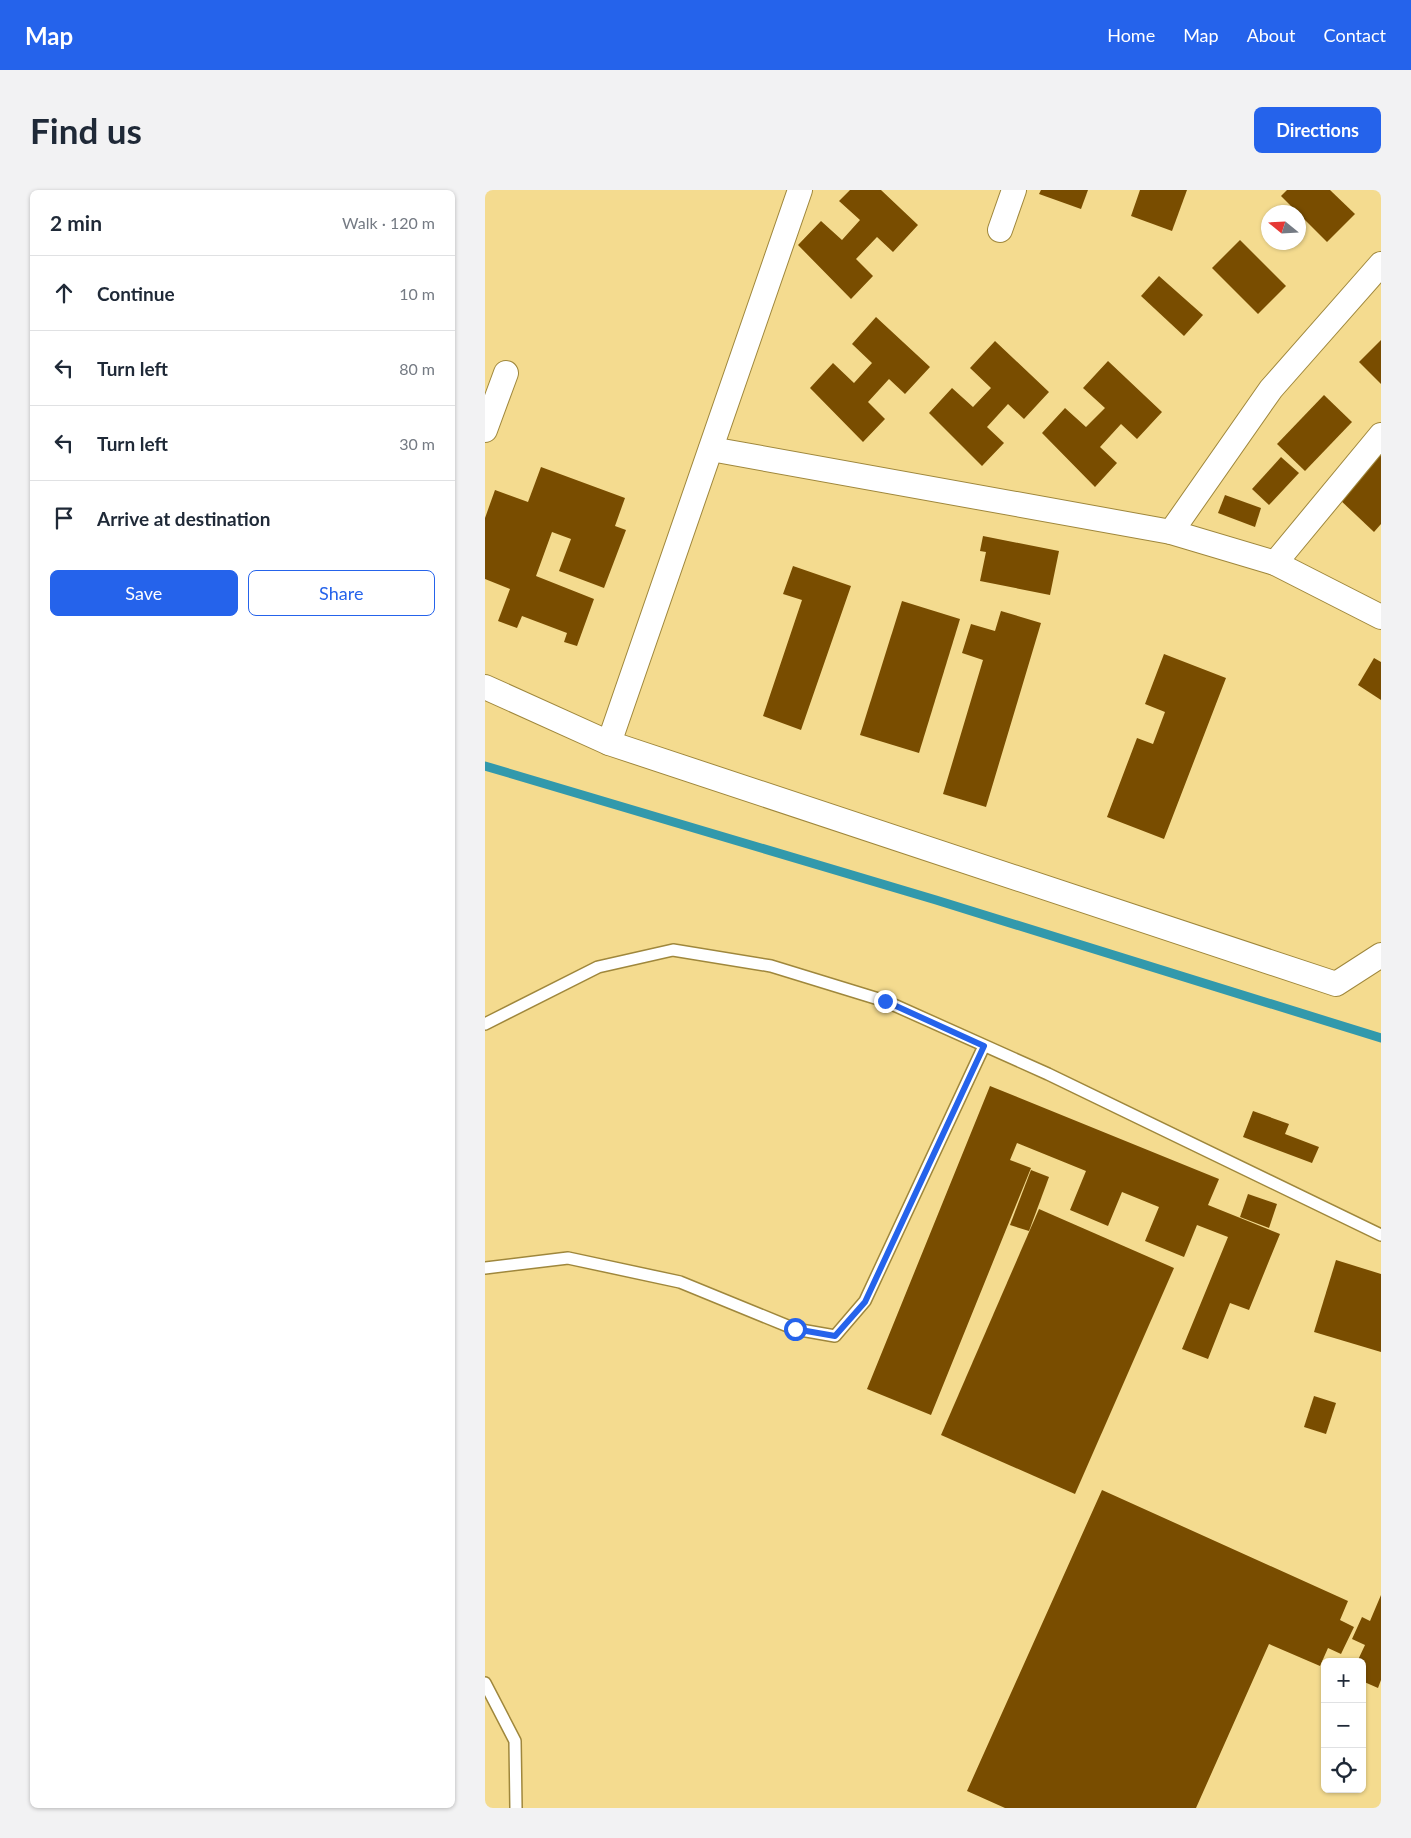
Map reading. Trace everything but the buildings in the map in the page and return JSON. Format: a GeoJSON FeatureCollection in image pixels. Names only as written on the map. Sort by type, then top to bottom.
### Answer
{"type":"FeatureCollection","features":[{"type":"Feature","properties":{"kind":"street"},"geometry":{"type":"LineString","coordinates":[[609,742],[800,190]]}},
{"type":"Feature","properties":{"kind":"street"},"geometry":{"type":"LineString","coordinates":[[1000,230],[1014,190]]}},
{"type":"Feature","properties":{"kind":"street"},"geometry":{"type":"LineString","coordinates":[[1171,532],[1271,389],[1381,264]]}},
{"type":"Feature","properties":{"kind":"street"},"geometry":{"type":"LineString","coordinates":[[485,430],[506,373]]}},
{"type":"Feature","properties":{"kind":"street"},"geometry":{"type":"LineString","coordinates":[[1275,563],[1381,435]]}},
{"type":"Feature","properties":{"kind":"street"},"geometry":{"type":"LineString","coordinates":[[711,448],[1171,532],[1275,563],[1381,617]]}},
{"type":"Feature","properties":{"kind":"street"},"geometry":{"type":"LineString","coordinates":[[485,687],[609,742],[1336,984],[1381,954]]}},
{"type":"Feature","properties":{"kind":"lane"},"geometry":{"type":"LineString","coordinates":[[485,1024],[598,967],[673,950],[780,969],[885,1001],[1048,1074],[1381,1235]]}},
{"type":"Feature","properties":{"kind":"lane"},"geometry":{"type":"LineString","coordinates":[[485,1268],[568,1258],[680,1282],[795,1329],[835,1336],[865,1302],[984,1046]]}},
{"type":"Feature","properties":{"kind":"lane"},"geometry":{"type":"LineString","coordinates":[[485,1683],[515,1741],[516,1808]]}},
{"type":"Feature","properties":{"kind":"waterway"},"geometry":{"type":"LineString","coordinates":[[485,766],[936,900],[1381,1038]]}},
{"type":"Feature","properties":{"kind":"route"},"geometry":{"type":"LineString","coordinates":[[795,1329],[835,1336],[865,1302],[984,1046],[885,1001]]}}]}
